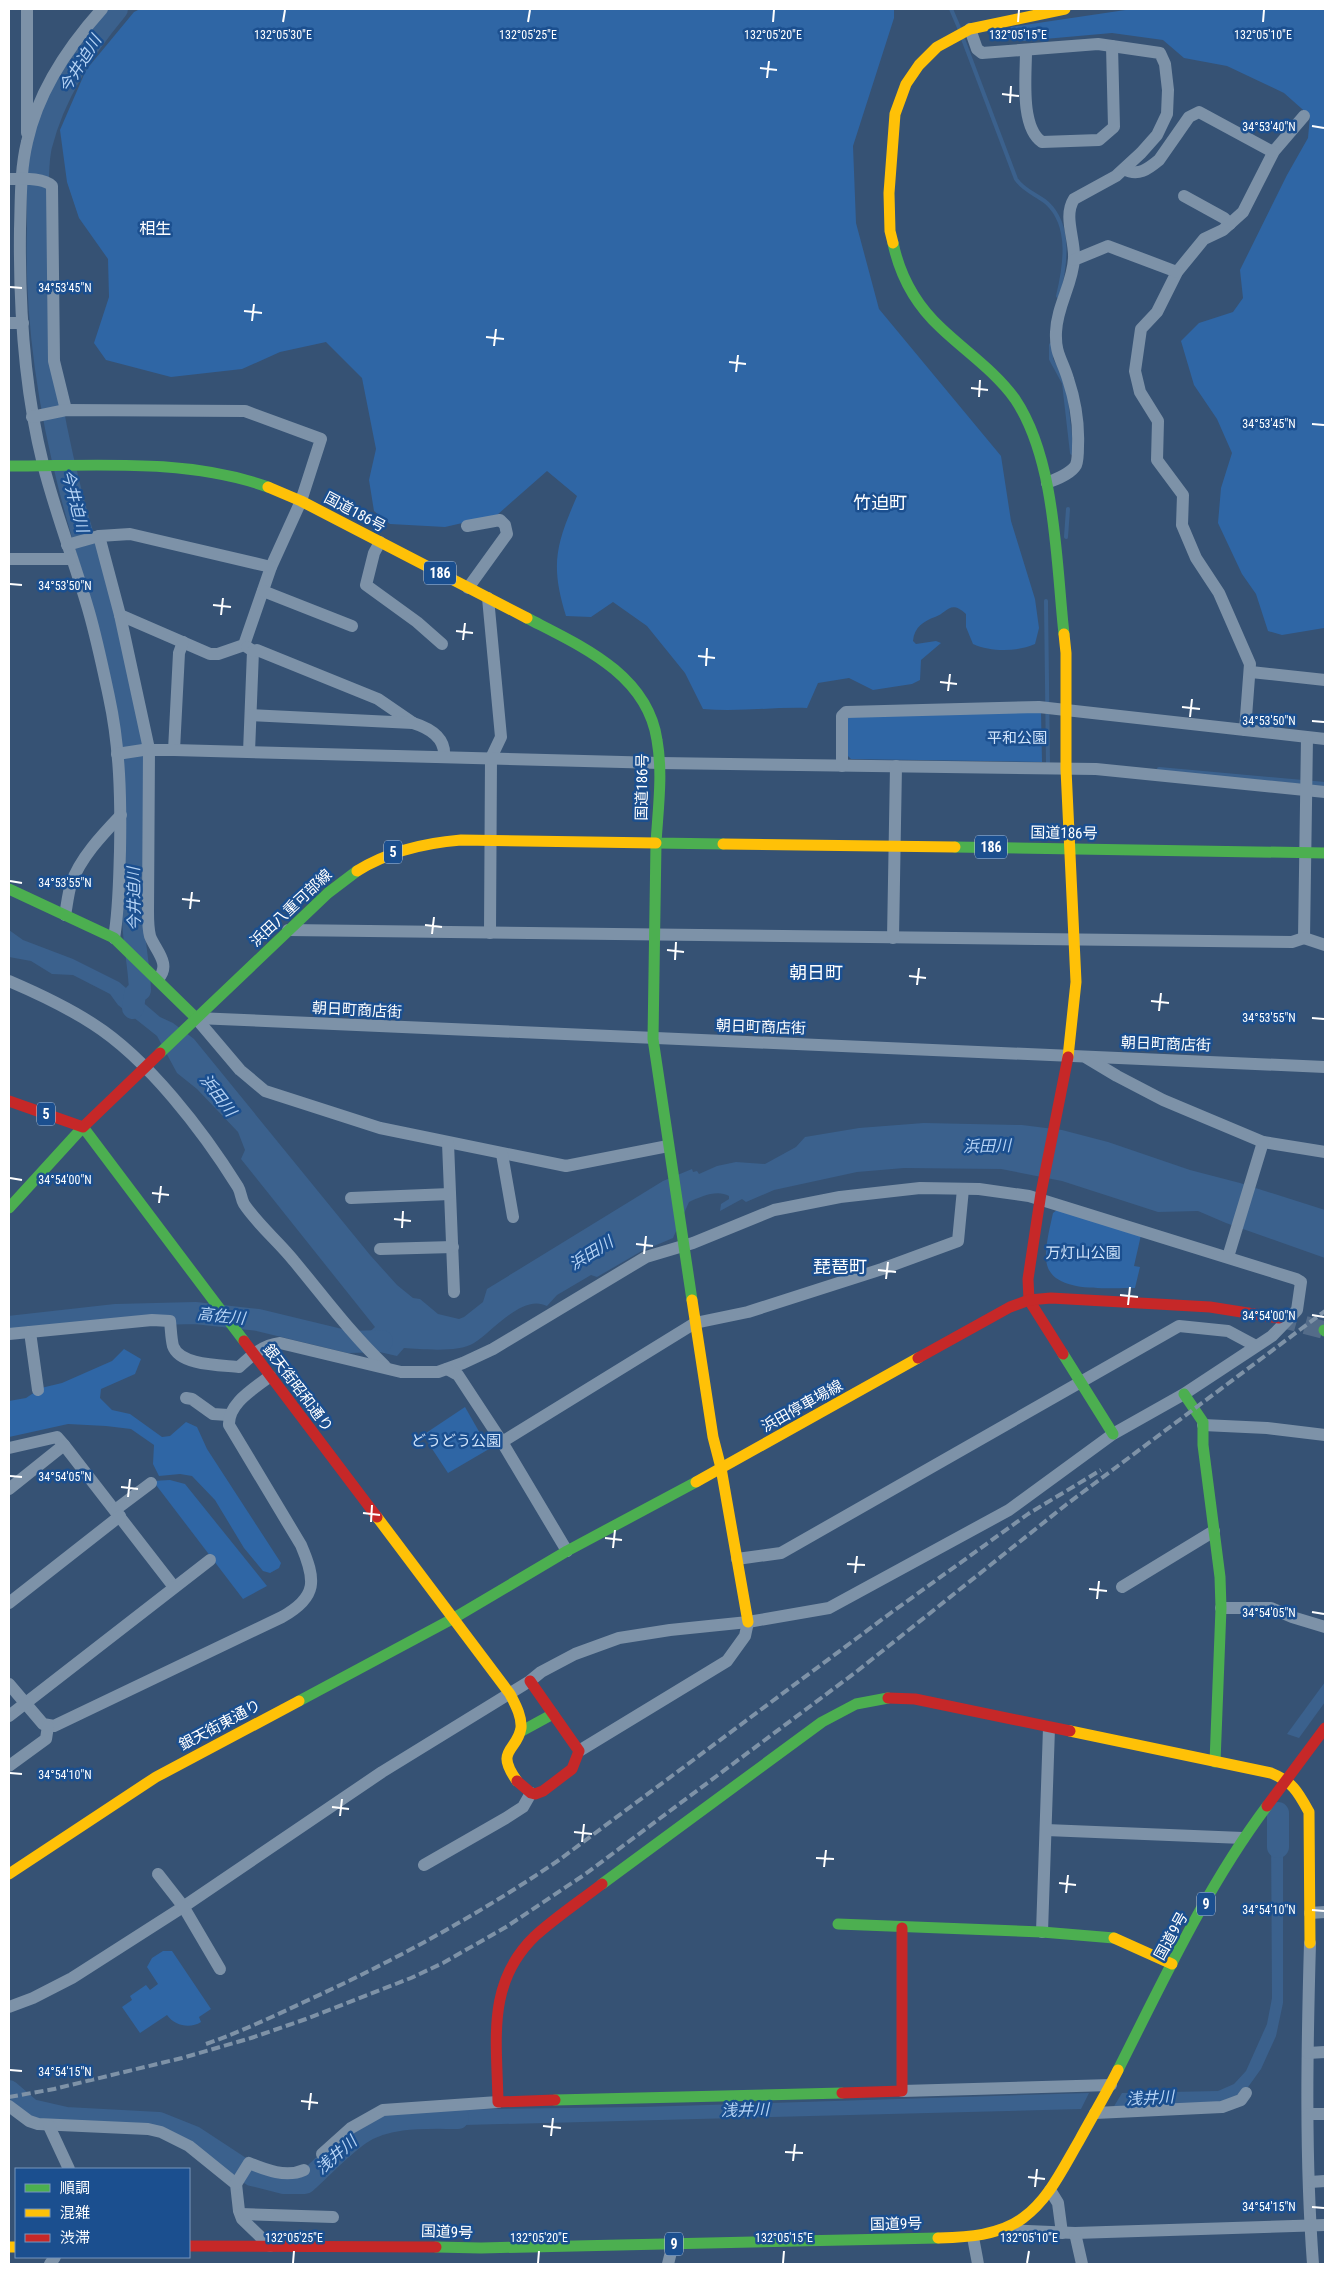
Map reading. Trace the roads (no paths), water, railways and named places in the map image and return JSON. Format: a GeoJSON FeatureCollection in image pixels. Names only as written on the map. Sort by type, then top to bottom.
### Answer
{"type":"FeatureCollection","features":[{"type":"Feature","properties":{"kind":"main road"},"geometry":{"type":"LineString","coordinates":[[1065,9],[970,28],[937,47],[918,65],[906,84],[894,114],[889,193],[890,231],[896,257],[920,305],[963,349],[986,366],[1014,398],[1030,426],[1047,483],[1066,652],[1066,769],[1076,982],[1068,1056],[1040,1197],[1028,1279],[1029,1300],[1113,1434]]}},
{"type":"Feature","properties":{"kind":"main road","name":"国道186号"},"geometry":{"type":"LineString","coordinates":[[9,466],[152,466],[208,471],[257,482],[301,501],[577,644],[612,666],[633,686],[648,708],[656,732],[660,763],[656,843],[1325,853]]}},
{"type":"Feature","properties":{"kind":"main road","name":"浜田八重可部線"},"geometry":{"type":"LineString","coordinates":[[9,1208],[83,1127],[288,930],[350,875],[390,853],[433,841],[490,839],[656,843]]}},
{"type":"Feature","properties":{"kind":"main road"},"geometry":{"type":"LineString","coordinates":[[656,843],[652,1040],[695,1322],[748,1622]]}},
{"type":"Feature","properties":{"kind":"main road"},"geometry":{"type":"LineString","coordinates":[[9,889],[114,938],[158,979],[194,1020]]}},
{"type":"Feature","properties":{"kind":"main road","name":"5"},"geometry":{"type":"LineString","coordinates":[[9,1101],[83,1127]]}},
{"type":"Feature","properties":{"kind":"main road","name":"銀天街昭和通り"},"geometry":{"type":"LineString","coordinates":[[83,1127],[454,1618]]}},
{"type":"Feature","properties":{"kind":"main road","name":"浜田停車場線"},"geometry":{"type":"LineString","coordinates":[[454,1618],[567,1551],[721,1468],[999,1313],[1029,1300],[1051,1298],[1171,1304],[1210,1307],[1279,1318]]}},
{"type":"Feature","properties":{"kind":"main road"},"geometry":{"type":"LineString","coordinates":[[1184,1394],[1203,1425],[1203,1445],[1221,1608],[1215,1762]]}},
{"type":"Feature","properties":{"kind":"main road"},"geometry":{"type":"LineString","coordinates":[[454,1618],[510,1694],[520,1720],[520,1732]]}},
{"type":"Feature","properties":{"kind":"main road","name":"銀天街東通り"},"geometry":{"type":"LineString","coordinates":[[9,1874],[156,1777],[454,1618]]}},
{"type":"Feature","properties":{"kind":"main road"},"geometry":{"type":"LineString","coordinates":[[530,1681],[579,1751],[573,1768],[543,1793],[528,1793],[512,1774],[507,1762],[508,1749],[520,1732],[553,1714]]}},
{"type":"Feature","properties":{"kind":"main road"},"geometry":{"type":"LineString","coordinates":[[902,1928],[902,2091],[498,2102],[497,2022],[500,1995],[508,1972],[519,1952],[570,1908],[822,1722],[850,1706],[874,1699],[895,1697],[915,1699],[1271,1773],[1286,1779],[1302,1796],[1309,1812],[1310,1943]]}},
{"type":"Feature","properties":{"kind":"main road","name":"国道9号"},"geometry":{"type":"LineString","coordinates":[[190,2246],[481,2248],[973,2237],[998,2230],[1022,2219],[1042,2201],[1050,2190],[1096,2111],[1172,1964],[1243,1838],[1325,1728]]}},
{"type":"Feature","properties":{"kind":"main road"},"geometry":{"type":"LineString","coordinates":[[838,1924],[1042,1932],[1112,1937],[1172,1964]]}},
{"type":"Feature","properties":{"kind":"street"},"geometry":{"type":"LineString","coordinates":[[27,9],[27,140]]}},
{"type":"Feature","properties":{"kind":"street"},"geometry":{"type":"LineString","coordinates":[[102,9],[68,51],[54,72],[44,93],[27,140],[20,179],[20,241],[23,323],[36,416],[70,544],[71,559],[90,613],[110,700],[119,753],[118,915],[114,938]]}},
{"type":"Feature","properties":{"kind":"street"},"geometry":{"type":"LineString","coordinates":[[970,28],[977,49],[982,53],[1098,44],[1160,53],[1165,64],[1168,90],[1167,114],[1158,135],[1116,176],[1074,199],[1070,205],[1069,217],[1074,241],[1074,260],[1067,291],[1063,296],[1058,321],[1056,352],[1068,379],[1077,422],[1078,455],[1076,466],[1047,483]]}},
{"type":"Feature","properties":{"kind":"street"},"geometry":{"type":"LineString","coordinates":[[1026,51],[1027,117],[1035,137],[1042,142],[1099,140],[1114,127],[1112,46]]}},
{"type":"Feature","properties":{"kind":"street"},"geometry":{"type":"LineString","coordinates":[[1124,169],[1131,173],[1140,172],[1153,165],[1159,160],[1189,117],[1199,112],[1273,152]]}},
{"type":"Feature","properties":{"kind":"street"},"geometry":{"type":"LineString","coordinates":[[1245,730],[1251,672],[1249,660],[1219,593],[1196,558],[1182,525],[1183,495],[1157,460],[1158,422],[1146,404],[1135,371],[1141,329],[1156,312],[1177,272],[1204,239],[1223,230],[1243,212],[1273,152],[1304,116]]}},
{"type":"Feature","properties":{"kind":"street"},"geometry":{"type":"LineString","coordinates":[[20,179],[49,182],[52,186],[54,361],[64,411]]}},
{"type":"Feature","properties":{"kind":"street"},"geometry":{"type":"LineString","coordinates":[[1184,196],[1224,218],[1230,224]]}},
{"type":"Feature","properties":{"kind":"street"},"geometry":{"type":"LineString","coordinates":[[1074,260],[1108,246],[1177,272]]}},
{"type":"Feature","properties":{"kind":"street"},"geometry":{"type":"LineString","coordinates":[[9,323],[23,323]]}},
{"type":"Feature","properties":{"kind":"street"},"geometry":{"type":"LineString","coordinates":[[36,416],[64,411],[245,411],[321,439],[301,501],[262,591],[248,648],[249,752]]}},
{"type":"Feature","properties":{"kind":"street"},"geometry":{"type":"LineString","coordinates":[[467,526],[500,520],[505,525],[507,534],[468,588]]}},
{"type":"Feature","properties":{"kind":"street"},"geometry":{"type":"LineString","coordinates":[[70,544],[96,537],[130,534],[271,567]]}},
{"type":"Feature","properties":{"kind":"street"},"geometry":{"type":"LineString","coordinates":[[96,537],[120,615],[146,750],[148,911],[151,938],[159,950],[164,966],[163,974],[158,979]]}},
{"type":"Feature","properties":{"kind":"street"},"geometry":{"type":"LineString","coordinates":[[380,542],[374,553],[366,585],[418,622],[442,644]]}},
{"type":"Feature","properties":{"kind":"street"},"geometry":{"type":"LineString","coordinates":[[9,559],[71,559]]}},
{"type":"Feature","properties":{"kind":"street"},"geometry":{"type":"LineString","coordinates":[[262,591],[352,626]]}},
{"type":"Feature","properties":{"kind":"street"},"geometry":{"type":"LineString","coordinates":[[488,598],[501,736],[491,758],[490,933]]}},
{"type":"Feature","properties":{"kind":"street"},"geometry":{"type":"LineString","coordinates":[[120,615],[210,654],[248,648],[256,650],[378,699],[413,723],[432,730],[438,737],[444,757]]}},
{"type":"Feature","properties":{"kind":"street"},"geometry":{"type":"LineString","coordinates":[[174,750],[179,654],[183,642]]}},
{"type":"Feature","properties":{"kind":"street"},"geometry":{"type":"LineString","coordinates":[[1251,672],[1325,680]]}},
{"type":"Feature","properties":{"kind":"street"},"geometry":{"type":"LineString","coordinates":[[842,766],[842,716],[846,712],[1039,707],[1325,739]]}},
{"type":"Feature","properties":{"kind":"street"},"geometry":{"type":"LineString","coordinates":[[250,715],[413,723]]}},
{"type":"Feature","properties":{"kind":"street"},"geometry":{"type":"LineString","coordinates":[[1304,938],[1307,738]]}},
{"type":"Feature","properties":{"kind":"street"},"geometry":{"type":"LineString","coordinates":[[119,753],[146,750],[174,750],[660,763],[1096,769],[1325,792]]}},
{"type":"Feature","properties":{"kind":"street"},"geometry":{"type":"LineString","coordinates":[[893,938],[896,766]]}},
{"type":"Feature","properties":{"kind":"street"},"geometry":{"type":"LineString","coordinates":[[65,915],[71,885],[76,874],[88,855],[120,815]]}},
{"type":"Feature","properties":{"kind":"street"},"geometry":{"type":"LineString","coordinates":[[288,930],[653,936],[1292,942],[1304,938],[1325,945]]}},
{"type":"Feature","properties":{"kind":"street"},"geometry":{"type":"LineString","coordinates":[[9,981],[93,1024],[146,1067],[184,1111],[220,1160],[239,1189],[244,1203],[354,1335],[386,1367]]}},
{"type":"Feature","properties":{"kind":"street"},"geometry":{"type":"LineString","coordinates":[[194,1020],[240,1070],[265,1091],[380,1128],[566,1166],[668,1146]]}},
{"type":"Feature","properties":{"kind":"street","name":"朝日町商店街"},"geometry":{"type":"LineString","coordinates":[[194,1020],[1325,1067]]}},
{"type":"Feature","properties":{"kind":"street"},"geometry":{"type":"LineString","coordinates":[[1085,1057],[1163,1100],[1263,1142],[1325,1152]]}},
{"type":"Feature","properties":{"kind":"street"},"geometry":{"type":"LineString","coordinates":[[448,1142],[454,1292]]}},
{"type":"Feature","properties":{"kind":"street"},"geometry":{"type":"LineString","coordinates":[[1228,1254],[1263,1142]]}},
{"type":"Feature","properties":{"kind":"street"},"geometry":{"type":"LineString","coordinates":[[502,1154],[513,1217]]}},
{"type":"Feature","properties":{"kind":"street"},"geometry":{"type":"LineString","coordinates":[[9,1334],[152,1320],[170,1322],[173,1346],[184,1358],[202,1363],[239,1367],[253,1354],[269,1344],[280,1343],[401,1372],[438,1372],[447,1370],[493,1349],[635,1262],[683,1242],[774,1210],[874,1192],[920,1188],[963,1189],[1040,1197],[1228,1254],[1301,1282],[1297,1310],[1272,1336],[1184,1394],[1113,1434],[1008,1510],[829,1608],[748,1622],[670,1630],[618,1638],[575,1654],[541,1672],[510,1694],[382,1772],[72,1978],[33,1998],[9,2007]]}},
{"type":"Feature","properties":{"kind":"street"},"geometry":{"type":"LineString","coordinates":[[502,1442],[695,1322],[748,1312],[872,1272],[958,1241],[963,1189]]}},
{"type":"Feature","properties":{"kind":"street"},"geometry":{"type":"LineString","coordinates":[[351,1198],[450,1194]]}},
{"type":"Feature","properties":{"kind":"street"},"geometry":{"type":"LineString","coordinates":[[380,1249],[453,1247]]}},
{"type":"Feature","properties":{"kind":"street"},"geometry":{"type":"LineString","coordinates":[[737,1559],[781,1553],[1179,1326],[1228,1332],[1256,1346]]}},
{"type":"Feature","properties":{"kind":"street"},"geometry":{"type":"LineString","coordinates":[[30,1332],[38,1390]]}},
{"type":"Feature","properties":{"kind":"street"},"geometry":{"type":"LineString","coordinates":[[447,1370],[458,1375],[502,1442],[567,1551]]}},
{"type":"Feature","properties":{"kind":"street"},"geometry":{"type":"LineString","coordinates":[[48,1726],[61,1723],[282,1617],[296,1609],[308,1597],[311,1583],[309,1563],[301,1545],[229,1425],[228,1415],[234,1406],[270,1376]]}},
{"type":"Feature","properties":{"kind":"street"},"geometry":{"type":"LineString","coordinates":[[186,1398],[192,1399],[213,1414],[228,1415]]}},
{"type":"Feature","properties":{"kind":"street"},"geometry":{"type":"LineString","coordinates":[[1203,1425],[1222,1424],[1325,1435]]}},
{"type":"Feature","properties":{"kind":"street"},"geometry":{"type":"LineString","coordinates":[[9,1448],[57,1436],[174,1587]]}},
{"type":"Feature","properties":{"kind":"street"},"geometry":{"type":"LineString","coordinates":[[9,1489],[64,1445]]}},
{"type":"Feature","properties":{"kind":"street"},"geometry":{"type":"LineString","coordinates":[[9,1603],[118,1513],[151,1483]]}},
{"type":"Feature","properties":{"kind":"street"},"geometry":{"type":"LineString","coordinates":[[1122,1587],[1214,1531]]}},
{"type":"Feature","properties":{"kind":"street"},"geometry":{"type":"LineString","coordinates":[[9,1716],[210,1560]]}},
{"type":"Feature","properties":{"kind":"street"},"geometry":{"type":"LineString","coordinates":[[1221,1608],[1271,1608],[1292,1617],[1325,1626]]}},
{"type":"Feature","properties":{"kind":"street"},"geometry":{"type":"LineString","coordinates":[[579,1751],[727,1661],[745,1636],[748,1622]]}},
{"type":"Feature","properties":{"kind":"street"},"geometry":{"type":"LineString","coordinates":[[9,1684],[25,1705],[48,1726]]}},
{"type":"Feature","properties":{"kind":"street"},"geometry":{"type":"LineString","coordinates":[[9,1766],[46,1740],[48,1726]]}},
{"type":"Feature","properties":{"kind":"street"},"geometry":{"type":"LineString","coordinates":[[1042,1932],[1049,1728]]}},
{"type":"Feature","properties":{"kind":"street"},"geometry":{"type":"LineString","coordinates":[[424,1865],[523,1807],[532,1794]]}},
{"type":"Feature","properties":{"kind":"street"},"geometry":{"type":"LineString","coordinates":[[1046,1830],[1243,1838]]}},
{"type":"Feature","properties":{"kind":"street"},"geometry":{"type":"LineString","coordinates":[[158,1874],[183,1906],[220,1969]]}},
{"type":"Feature","properties":{"kind":"street"},"geometry":{"type":"LineString","coordinates":[[1310,1913],[1325,1912]]}},
{"type":"Feature","properties":{"kind":"street"},"geometry":{"type":"LineString","coordinates":[[1310,1943],[1308,2053],[1310,2225],[1313,2264]]}},
{"type":"Feature","properties":{"kind":"street"},"geometry":{"type":"LineString","coordinates":[[1308,2053],[1325,2052]]}},
{"type":"Feature","properties":{"kind":"street"},"geometry":{"type":"LineString","coordinates":[[902,2091],[1108,2089]]}},
{"type":"Feature","properties":{"kind":"street"},"geometry":{"type":"LineString","coordinates":[[1096,2111],[1222,2107],[1240,2100],[1246,2093]]}},
{"type":"Feature","properties":{"kind":"street"},"geometry":{"type":"LineString","coordinates":[[322,2154],[351,2128],[383,2110],[498,2102]]}},
{"type":"Feature","properties":{"kind":"street"},"geometry":{"type":"LineString","coordinates":[[9,2106],[29,2121],[49,2126],[160,2132],[189,2146],[241,2176]]}},
{"type":"Feature","properties":{"kind":"street"},"geometry":{"type":"LineString","coordinates":[[1309,2114],[1325,2114]]}},
{"type":"Feature","properties":{"kind":"street"},"geometry":{"type":"LineString","coordinates":[[49,2126],[70,2168]]}},
{"type":"Feature","properties":{"kind":"street"},"geometry":{"type":"LineString","coordinates":[[270,2246],[241,2214],[241,2176],[249,2163],[274,2172],[293,2174],[304,2170]]}},
{"type":"Feature","properties":{"kind":"street"},"geometry":{"type":"LineString","coordinates":[[1310,2182],[1325,2181]]}},
{"type":"Feature","properties":{"kind":"street"},"geometry":{"type":"LineString","coordinates":[[1050,2190],[1058,2203],[1062,2233]]}},
{"type":"Feature","properties":{"kind":"street"},"geometry":{"type":"LineString","coordinates":[[241,2214],[333,2217]]}},
{"type":"Feature","properties":{"kind":"street"},"geometry":{"type":"LineString","coordinates":[[998,2230],[1075,2234],[1325,2224]]}},
{"type":"Feature","properties":{"kind":"street"},"geometry":{"type":"LineString","coordinates":[[1075,2234],[1082,2264]]}},
{"type":"Feature","properties":{"kind":"street"},"geometry":{"type":"LineString","coordinates":[[973,2237],[978,2264]]}},
{"type":"Feature","properties":{"kind":"street"},"geometry":{"type":"LineString","coordinates":[[668,2264],[673,2244]]}},
{"type":"Feature","properties":{"kind":"water","name":"浜田川"},"geometry":{"type":"Polygon","coordinates":[[[9,930],[23,940],[73,959],[119,982],[160,1017],[173,1023],[194,1039],[370,1255],[397,1285],[413,1298],[420,1299],[438,1314],[459,1319],[464,1317],[483,1302],[487,1289],[663,1181],[692,1169],[693,1172],[697,1171],[699,1174],[717,1166],[736,1162],[765,1164],[796,1147],[805,1137],[859,1128],[924,1123],[1022,1125],[1062,1130],[1108,1142],[1190,1170],[1240,1183],[1325,1210],[1325,1258],[1226,1223],[1198,1211],[1158,1212],[1062,1181],[1001,1169],[904,1168],[857,1172],[774,1190],[746,1202],[742,1199],[720,1211],[721,1204],[729,1199],[729,1196],[719,1193],[693,1200],[689,1202],[673,1238],[640,1252],[597,1277],[591,1275],[557,1295],[547,1306],[538,1303],[518,1309],[481,1338],[467,1346],[440,1350],[404,1348],[397,1356],[358,1347],[349,1339],[361,1340],[375,1327],[241,1159],[245,1150],[238,1132],[197,1089],[177,1073],[157,1036],[118,1005],[110,994],[73,975],[52,974],[31,961],[9,957],[9,930]]]}},
{"type":"Feature","properties":{"kind":"water"},"geometry":{"type":"Polygon","coordinates":[[[1325,1682],[1325,1702],[1299,1738],[1287,1734],[1325,1682]]]}},
{"type":"Feature","properties":{"kind":"water"},"geometry":{"type":"Polygon","coordinates":[[[1283,1810],[1283,2003],[1276,2036],[1261,2069],[1243,2094],[1216,2104],[1113,2108],[1122,2093],[1218,2091],[1234,2084],[1246,2071],[1267,2024],[1272,1998],[1271,1827],[1283,1810]]]}},
{"type":"Feature","properties":{"kind":"water"},"geometry":{"type":"Polygon","coordinates":[[[1089,2093],[1081,2109],[427,2126],[427,2110],[642,2107],[1089,2093]]]}},
{"type":"Feature","properties":{"kind":"waterway","name":"今井迫川"},"geometry":{"type":"LineString","coordinates":[[117,9],[71,73],[54,108],[41,146],[38,165],[38,260],[41,326],[55,424],[77,516],[115,647],[130,727],[134,780],[133,924],[140,990],[135,994],[133,1008]]}},
{"type":"Feature","properties":{"kind":"waterway"},"geometry":{"type":"LineString","coordinates":[[951,9],[960,30]]}},
{"type":"Feature","properties":{"kind":"waterway"},"geometry":{"type":"LineString","coordinates":[[963,39],[1016,179],[1026,189],[1047,203],[1055,212],[1060,223],[1063,235],[1064,260],[1058,296]]}},
{"type":"Feature","properties":{"kind":"waterway"},"geometry":{"type":"LineString","coordinates":[[1051,345],[1051,359],[1064,383],[1072,453]]}},
{"type":"Feature","properties":{"kind":"waterway"},"geometry":{"type":"LineString","coordinates":[[1066,537],[1068,509]]}},
{"type":"Feature","properties":{"kind":"waterway"},"geometry":{"type":"LineString","coordinates":[[1046,601],[1048,764]]}},
{"type":"Feature","properties":{"kind":"waterway"},"geometry":{"type":"LineString","coordinates":[[1159,769],[1325,784]]}},
{"type":"Feature","properties":{"kind":"waterway","name":"高佐川"},"geometry":{"type":"LineString","coordinates":[[9,1327],[116,1315],[195,1313],[258,1320],[349,1342],[382,1341]]}},
{"type":"Feature","properties":{"kind":"waterway","name":"浅井川"},"geometry":{"type":"LineString","coordinates":[[1278,1813],[1278,1847]]}},
{"type":"Feature","properties":{"kind":"waterway","name":"浅井川"},"geometry":{"type":"LineString","coordinates":[[9,2091],[31,2110],[66,2118],[159,2123],[194,2137],[252,2175],[284,2183],[305,2183],[353,2139],[382,2123],[408,2119],[458,2118]]}},
{"type":"Feature","properties":{"kind":"tunnel"},"geometry":{"type":"LineString","coordinates":[[1279,1318],[1324,1330]]}},
{"type":"Feature","properties":{"kind":"railway"},"geometry":{"type":"LineString","coordinates":[[9,2097],[54,2089],[182,2058],[251,2038],[306,2019],[411,1978],[443,1963],[506,1927],[584,1875],[856,1672],[1067,1504],[1325,1311]]}},
{"type":"Feature","properties":{"kind":"railway"},"geometry":{"type":"LineString","coordinates":[[206,2044],[268,2019],[403,1954],[498,1900],[559,1860],[892,1612],[1028,1514],[1101,1470]]}},
{"type":"Feature","properties":{"kind":"district","name":"相生"},"geometry":{"type":"Point","coordinates":[155,228]}},
{"type":"Feature","properties":{"kind":"district","name":"竹迫町"},"geometry":{"type":"Point","coordinates":[880,502]}},
{"type":"Feature","properties":{"kind":"district","name":"朝日町"},"geometry":{"type":"Point","coordinates":[816,972]}},
{"type":"Feature","properties":{"kind":"district","name":"琵琶町"},"geometry":{"type":"Point","coordinates":[840,1266]}},
{"type":"Feature","properties":{"kind":"park label","name":"平和公園"},"geometry":{"type":"Point","coordinates":[1017,738]}},
{"type":"Feature","properties":{"kind":"park label","name":"万灯山公園"},"geometry":{"type":"Point","coordinates":[1083,1253]}},
{"type":"Feature","properties":{"kind":"park label","name":"どうどう公園"},"geometry":{"type":"Point","coordinates":[456,1441]}}]}
